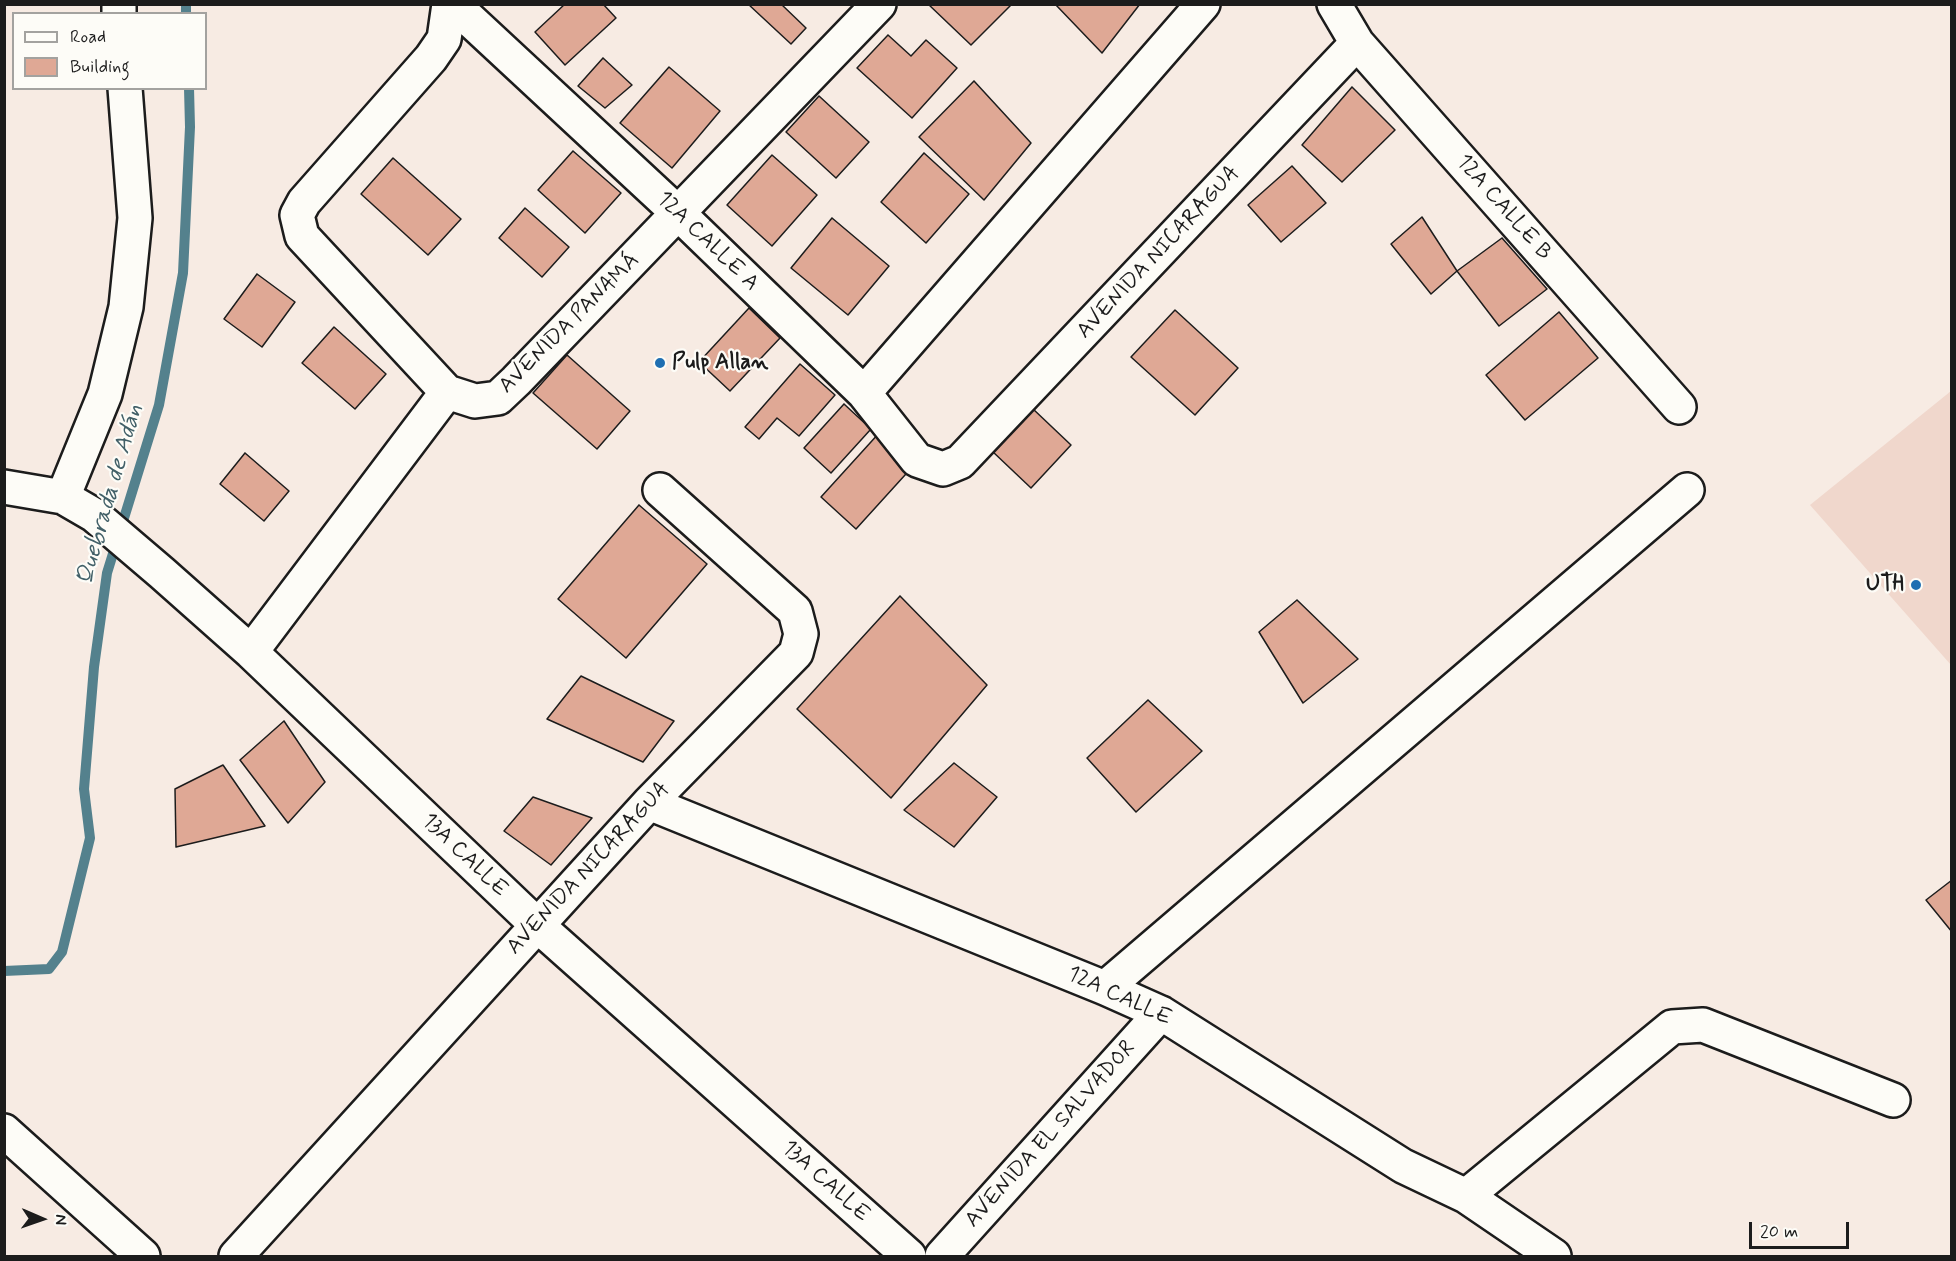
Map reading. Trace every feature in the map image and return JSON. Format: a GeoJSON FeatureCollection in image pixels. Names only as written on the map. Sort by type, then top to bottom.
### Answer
{"type":"FeatureCollection","features":[{"type":"Feature","properties":{"kind":"street","name":"12A CALLE A"},"geometry":{"type":"LineString","coordinates":[[451,4],[679,214],[864,393],[917,460],[943,469],[960,462]]}},
{"type":"Feature","properties":{"kind":"street"},"geometry":{"type":"LineString","coordinates":[[251,652],[447,392],[302,236],[297,214],[304,202],[431,58],[444,39],[451,4]]}},
{"type":"Feature","properties":{"kind":"street","name":"AVENIDA PANAMÁ"},"geometry":{"type":"LineString","coordinates":[[447,392],[475,401],[498,398],[679,214],[879,4]]}},
{"type":"Feature","properties":{"kind":"street"},"geometry":{"type":"LineString","coordinates":[[864,393],[1203,4]]}},
{"type":"Feature","properties":{"kind":"street","name":"12A CALLE B"},"geometry":{"type":"LineString","coordinates":[[1334,4],[1357,43],[1679,407]]}},
{"type":"Feature","properties":{"kind":"street","name":"AVENIDA NICARAGUA"},"geometry":{"type":"LineString","coordinates":[[960,462],[1357,43]]}},
{"type":"Feature","properties":{"kind":"street"},"geometry":{"type":"LineString","coordinates":[[63,497],[105,394],[126,307],[135,218],[125,90]]}},
{"type":"Feature","properties":{"kind":"street","name":"13A CALLE"},"geometry":{"type":"LineString","coordinates":[[4,487],[63,497],[94,515],[251,652],[537,925],[909,1257]]}},
{"type":"Feature","properties":{"kind":"street","name":"AVENIDA NICARAGUA"},"geometry":{"type":"LineString","coordinates":[[236,1257],[649,803],[796,653],[801,634],[795,611],[660,490]]}},
{"type":"Feature","properties":{"kind":"street"},"geometry":{"type":"LineString","coordinates":[[1105,988],[1687,490]]}},
{"type":"Feature","properties":{"kind":"street","name":"12A CALLE"},"geometry":{"type":"LineString","coordinates":[[649,803],[1105,988],[1161,1013],[1404,1166],[1466,1196],[1554,1257]]}},
{"type":"Feature","properties":{"kind":"street","name":"AVENIDA EL SALVADOR"},"geometry":{"type":"LineString","coordinates":[[942,1257],[1161,1013]]}},
{"type":"Feature","properties":{"kind":"street"},"geometry":{"type":"LineString","coordinates":[[1466,1196],[1672,1027],[1703,1025],[1893,1100]]}},
{"type":"Feature","properties":{"kind":"street"},"geometry":{"type":"LineString","coordinates":[[4,1131],[143,1257]]}},
{"type":"Feature","properties":{"kind":"shaded area","name":"UTH"},"geometry":{"type":"Polygon","coordinates":[[[1951,391],[1951,665],[1810,505],[1951,391]]]}},
{"type":"Feature","properties":{"kind":"building"},"geometry":{"type":"Polygon","coordinates":[[[565,4],[603,4],[616,18],[565,65],[535,32],[565,4]]]}},
{"type":"Feature","properties":{"kind":"building"},"geometry":{"type":"Polygon","coordinates":[[[748,4],[781,4],[806,28],[791,44],[748,4]]]}},
{"type":"Feature","properties":{"kind":"building"},"geometry":{"type":"Polygon","coordinates":[[[928,4],[1012,4],[971,45],[928,4]]]}},
{"type":"Feature","properties":{"kind":"building"},"geometry":{"type":"Polygon","coordinates":[[[1055,4],[1140,4],[1102,53],[1055,4]]]}},
{"type":"Feature","properties":{"kind":"building"},"geometry":{"type":"Polygon","coordinates":[[[888,35],[911,56],[926,40],[957,68],[912,118],[857,68],[888,35]]]}},
{"type":"Feature","properties":{"kind":"building"},"geometry":{"type":"Polygon","coordinates":[[[603,58],[632,85],[605,108],[578,86],[603,58]]]}},
{"type":"Feature","properties":{"kind":"building"},"geometry":{"type":"Polygon","coordinates":[[[669,67],[720,111],[672,168],[620,123],[669,67]]]}},
{"type":"Feature","properties":{"kind":"building"},"geometry":{"type":"Polygon","coordinates":[[[974,81],[1031,143],[984,200],[919,137],[974,81]]]}},
{"type":"Feature","properties":{"kind":"building"},"geometry":{"type":"Polygon","coordinates":[[[1352,87],[1395,130],[1342,182],[1302,145],[1352,87]]]}},
{"type":"Feature","properties":{"kind":"building"},"geometry":{"type":"Polygon","coordinates":[[[819,96],[869,142],[836,178],[786,132],[819,96]]]}},
{"type":"Feature","properties":{"kind":"building"},"geometry":{"type":"Polygon","coordinates":[[[573,151],[621,193],[585,233],[538,190],[573,151]]]}},
{"type":"Feature","properties":{"kind":"building"},"geometry":{"type":"Polygon","coordinates":[[[924,153],[969,194],[926,243],[881,202],[924,153]]]}},
{"type":"Feature","properties":{"kind":"building"},"geometry":{"type":"Polygon","coordinates":[[[772,155],[817,195],[772,246],[727,205],[772,155]]]}},
{"type":"Feature","properties":{"kind":"building"},"geometry":{"type":"Polygon","coordinates":[[[393,158],[461,219],[428,255],[361,194],[393,158]]]}},
{"type":"Feature","properties":{"kind":"building"},"geometry":{"type":"Polygon","coordinates":[[[1292,166],[1326,203],[1281,242],[1248,205],[1292,166]]]}},
{"type":"Feature","properties":{"kind":"building"},"geometry":{"type":"Polygon","coordinates":[[[525,208],[569,247],[542,277],[499,238],[525,208]]]}},
{"type":"Feature","properties":{"kind":"building"},"geometry":{"type":"Polygon","coordinates":[[[1422,217],[1457,271],[1431,294],[1391,244],[1422,217]]]}},
{"type":"Feature","properties":{"kind":"building"},"geometry":{"type":"Polygon","coordinates":[[[832,218],[889,266],[848,315],[791,268],[832,218]]]}},
{"type":"Feature","properties":{"kind":"building"},"geometry":{"type":"Polygon","coordinates":[[[1502,238],[1547,289],[1499,326],[1457,271],[1502,238]]]}},
{"type":"Feature","properties":{"kind":"building"},"geometry":{"type":"Polygon","coordinates":[[[257,274],[295,302],[262,347],[224,319],[257,274]]]}},
{"type":"Feature","properties":{"kind":"building"},"geometry":{"type":"Polygon","coordinates":[[[749,308],[780,338],[730,391],[699,362],[749,308]]]}},
{"type":"Feature","properties":{"kind":"building"},"geometry":{"type":"Polygon","coordinates":[[[1175,310],[1238,368],[1195,415],[1131,357],[1175,310]]]}},
{"type":"Feature","properties":{"kind":"building"},"geometry":{"type":"Polygon","coordinates":[[[1559,312],[1598,358],[1525,420],[1486,375],[1559,312]]]}},
{"type":"Feature","properties":{"kind":"building"},"geometry":{"type":"Polygon","coordinates":[[[334,327],[386,374],[355,409],[302,363],[334,327]]]}},
{"type":"Feature","properties":{"kind":"building"},"geometry":{"type":"Polygon","coordinates":[[[567,355],[630,411],[597,449],[533,393],[567,355]]]}},
{"type":"Feature","properties":{"kind":"building"},"geometry":{"type":"Polygon","coordinates":[[[800,364],[835,395],[799,436],[777,418],[759,439],[745,427],[800,364]]]}},
{"type":"Feature","properties":{"kind":"building"},"geometry":{"type":"Polygon","coordinates":[[[844,404],[871,429],[831,473],[804,448],[844,404]]]}},
{"type":"Feature","properties":{"kind":"building"},"geometry":{"type":"Polygon","coordinates":[[[1032,408],[1071,445],[1031,488],[992,451],[1032,408]]]}},
{"type":"Feature","properties":{"kind":"building"},"geometry":{"type":"Polygon","coordinates":[[[880,432],[915,464],[856,529],[821,497],[880,432]]]}},
{"type":"Feature","properties":{"kind":"building"},"geometry":{"type":"Polygon","coordinates":[[[245,453],[289,491],[264,521],[220,484],[245,453]]]}},
{"type":"Feature","properties":{"kind":"building"},"geometry":{"type":"Polygon","coordinates":[[[639,505],[707,564],[626,658],[558,599],[639,505]]]}},
{"type":"Feature","properties":{"kind":"building"},"geometry":{"type":"Polygon","coordinates":[[[900,596],[987,685],[891,798],[797,709],[900,596]]]}},
{"type":"Feature","properties":{"kind":"building"},"geometry":{"type":"Polygon","coordinates":[[[1297,600],[1358,659],[1303,703],[1259,632],[1297,600]]]}},
{"type":"Feature","properties":{"kind":"building"},"geometry":{"type":"Polygon","coordinates":[[[581,676],[674,721],[643,762],[547,719],[581,676]]]}},
{"type":"Feature","properties":{"kind":"building"},"geometry":{"type":"Polygon","coordinates":[[[1148,700],[1202,751],[1136,812],[1087,758],[1148,700]]]}},
{"type":"Feature","properties":{"kind":"building"},"geometry":{"type":"Polygon","coordinates":[[[284,721],[325,782],[288,823],[240,760],[284,721]]]}},
{"type":"Feature","properties":{"kind":"building"},"geometry":{"type":"Polygon","coordinates":[[[954,763],[997,797],[954,847],[904,810],[954,763]]]}},
{"type":"Feature","properties":{"kind":"building"},"geometry":{"type":"Polygon","coordinates":[[[223,765],[265,826],[176,847],[175,789],[223,765]]]}},
{"type":"Feature","properties":{"kind":"building"},"geometry":{"type":"Polygon","coordinates":[[[533,797],[592,818],[551,865],[504,831],[533,797]]]}},
{"type":"Feature","properties":{"kind":"building"},"geometry":{"type":"Polygon","coordinates":[[[1952,880],[1952,932],[1926,900],[1952,880]]]}},
{"type":"Feature","properties":{"kind":"waterway","name":"Quebrada de Adán"},"geometry":{"type":"LineString","coordinates":[[186,4],[186,12]]}},
{"type":"Feature","properties":{"kind":"waterway","name":"Quebrada de Adán"},"geometry":{"type":"LineString","coordinates":[[4,971],[49,969],[62,952],[90,838],[84,789],[94,667],[107,573],[159,405],[183,273],[190,127],[189,90]]}},
{"type":"Feature","properties":{"kind":"place","name":"Pulp Allan"},"geometry":{"type":"Point","coordinates":[660,363]}},
{"type":"Feature","properties":{"kind":"place","name":"UTH"},"geometry":{"type":"Point","coordinates":[1916,585]}}]}
